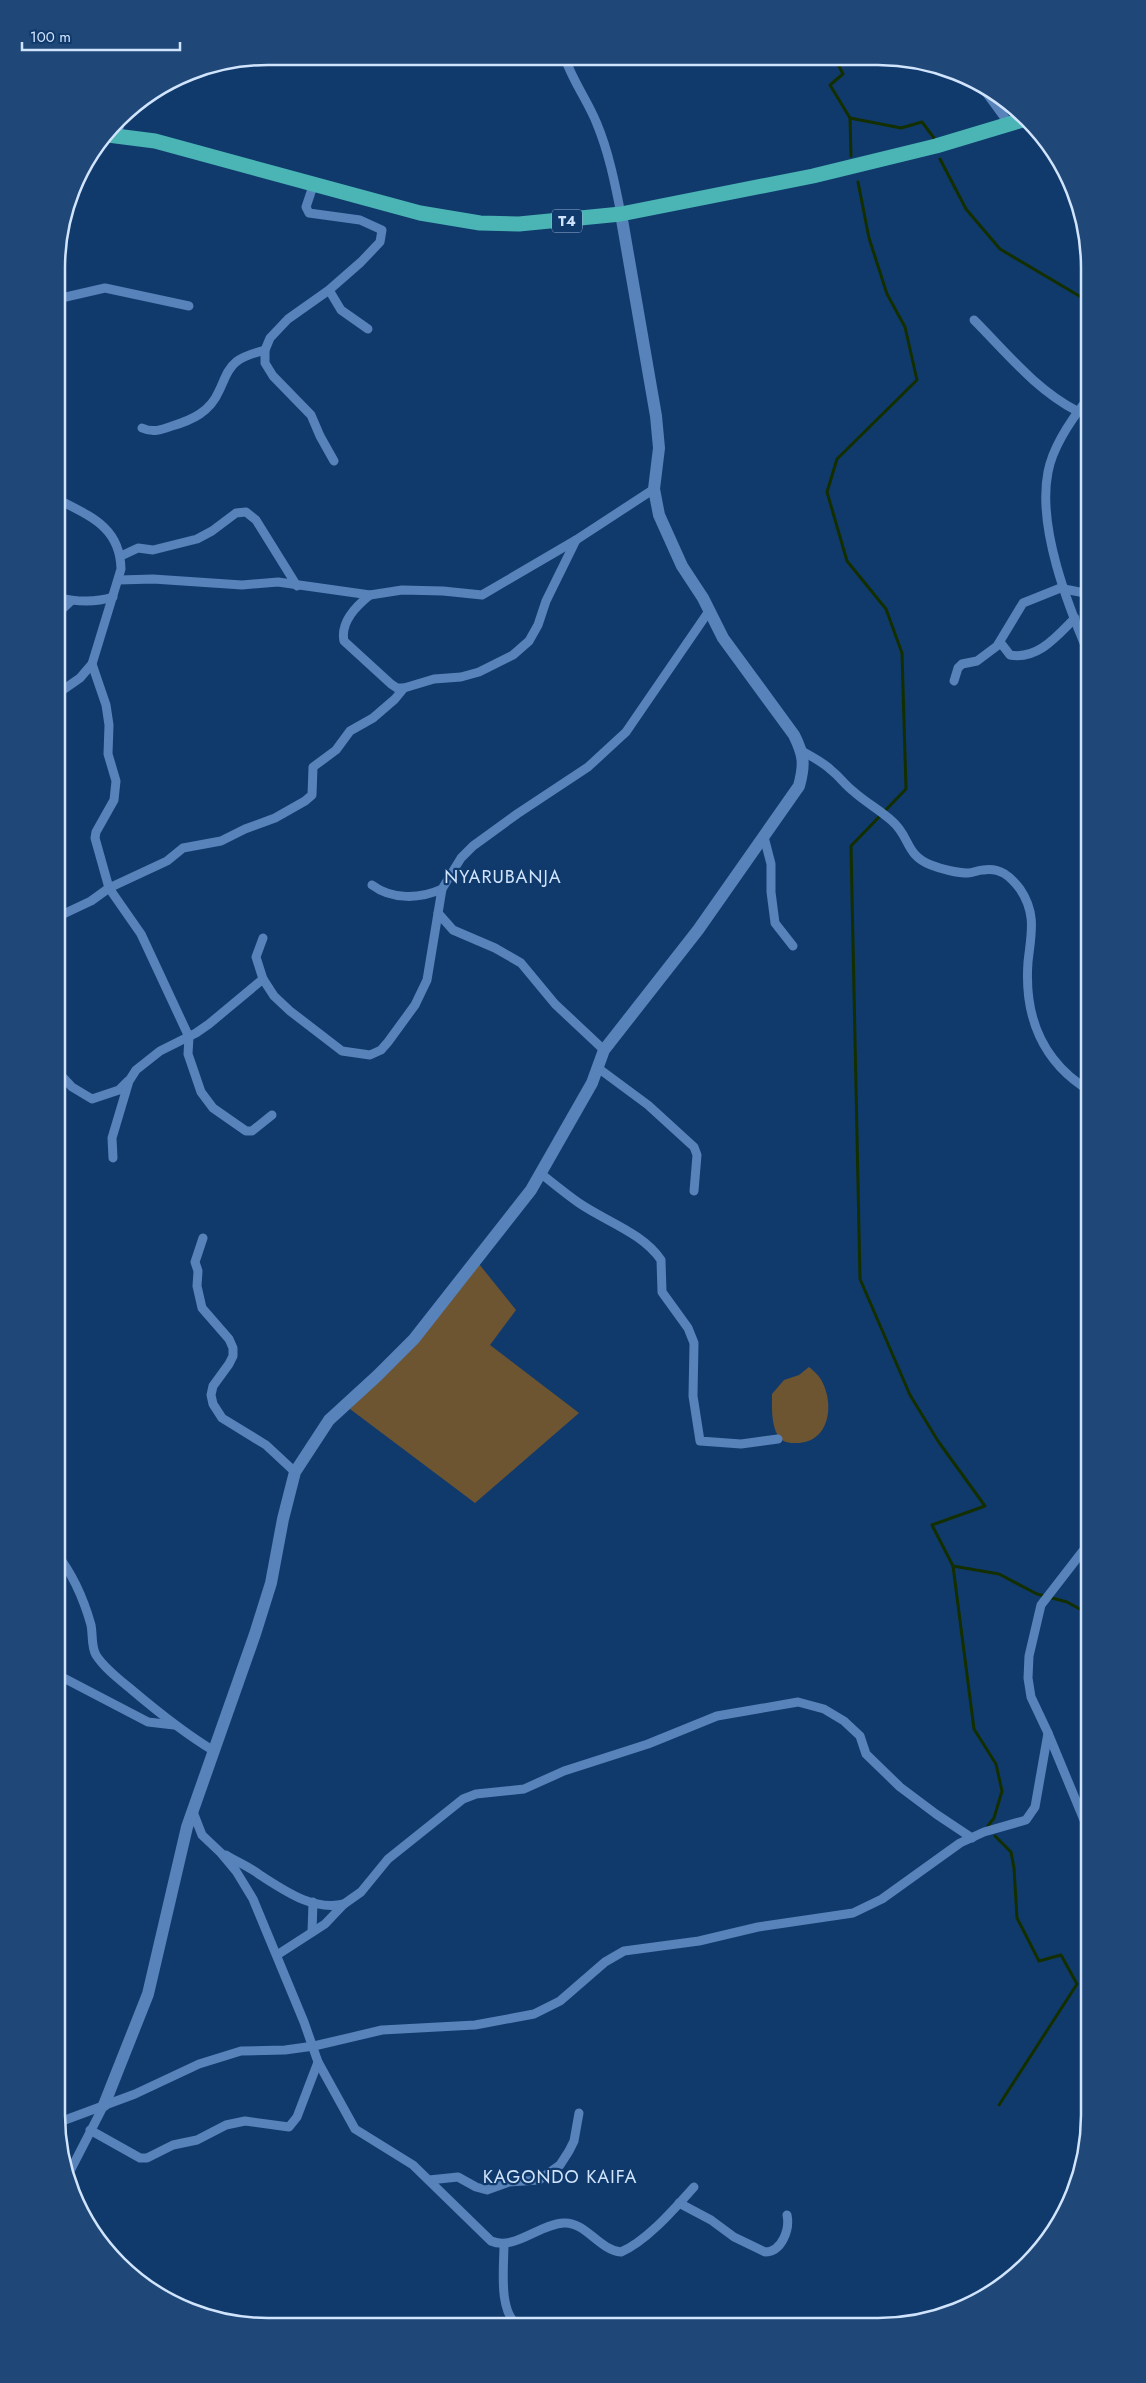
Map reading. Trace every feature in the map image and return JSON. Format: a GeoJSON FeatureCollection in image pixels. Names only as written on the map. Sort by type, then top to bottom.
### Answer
{"type":"FeatureCollection","features":[{"type":"Feature","properties":{"kind":"highway","name":"T4"},"geometry":{"type":"LineString","coordinates":[[113,136],[155,141],[313,186],[420,213],[480,223],[552,222],[621,214],[814,176],[936,146],[1018,122]]}},
{"type":"Feature","properties":{"kind":"street"},"geometry":{"type":"LineString","coordinates":[[72,2167],[104,2104],[148,1994],[187,1827],[270,1583],[295,1472],[329,1420],[414,1339],[531,1190],[592,1083],[604,1050],[698,930],[798,786],[803,770],[802,751],[794,735],[723,638],[682,566],[658,515],[654,489],[659,448],[656,416],[621,214],[608,153],[597,123],[575,84],[568,65]]}},
{"type":"Feature","properties":{"kind":"street"},"geometry":{"type":"LineString","coordinates":[[991,99],[1010,125]]}},
{"type":"Feature","properties":{"kind":"street"},"geometry":{"type":"LineString","coordinates":[[313,186],[306,207],[309,212],[360,220],[382,230],[380,242],[361,262],[329,290],[288,319],[270,338],[265,350],[265,363],[273,376],[311,415],[320,436],[334,460]]}},
{"type":"Feature","properties":{"kind":"street"},"geometry":{"type":"LineString","coordinates":[[65,297],[105,288],[189,306]]}},
{"type":"Feature","properties":{"kind":"street"},"geometry":{"type":"LineString","coordinates":[[329,290],[341,310],[368,329]]}},
{"type":"Feature","properties":{"kind":"street"},"geometry":{"type":"LineString","coordinates":[[974,320],[1023,373],[1057,399],[1078,411]]}},
{"type":"Feature","properties":{"kind":"street"},"geometry":{"type":"LineString","coordinates":[[142,428],[149,431],[162,430],[203,413],[216,397],[232,366],[238,360],[265,350]]}},
{"type":"Feature","properties":{"kind":"street"},"geometry":{"type":"LineString","coordinates":[[1081,407],[1059,443],[1048,470],[1045,496],[1046,516],[1064,588],[1081,634]]}},
{"type":"Feature","properties":{"kind":"street"},"geometry":{"type":"LineString","coordinates":[[119,580],[163,579],[242,584],[266,582],[370,595],[402,590],[443,591],[482,595],[576,540],[654,489]]}},
{"type":"Feature","properties":{"kind":"street"},"geometry":{"type":"LineString","coordinates":[[65,503],[93,516],[115,542],[121,556],[119,580],[92,664],[80,678],[65,688]]}},
{"type":"Feature","properties":{"kind":"street"},"geometry":{"type":"LineString","coordinates":[[121,556],[138,548],[153,550],[197,539],[241,511],[246,512],[256,520],[297,586]]}},
{"type":"Feature","properties":{"kind":"street"},"geometry":{"type":"LineString","coordinates":[[370,595],[353,610],[342,634],[344,641],[391,684],[397,688],[404,688],[434,679],[479,672],[513,655],[529,641],[576,540]]}},
{"type":"Feature","properties":{"kind":"street"},"geometry":{"type":"LineString","coordinates":[[954,681],[958,668],[962,664],[977,661],[988,654],[1000,642],[1023,603],[1064,588],[1081,592]]}},
{"type":"Feature","properties":{"kind":"street"},"geometry":{"type":"LineString","coordinates":[[65,599],[90,602],[113,597]]}},
{"type":"Feature","properties":{"kind":"street"},"geometry":{"type":"LineString","coordinates":[[65,607],[71,601]]}},
{"type":"Feature","properties":{"kind":"street"},"geometry":{"type":"LineString","coordinates":[[262,938],[256,957],[263,979],[274,996],[290,1011],[342,1051],[370,1055],[381,1050],[415,1005],[427,980],[442,889],[461,858],[473,846],[517,814],[588,767],[626,732],[709,611]]}},
{"type":"Feature","properties":{"kind":"street"},"geometry":{"type":"LineString","coordinates":[[1000,642],[1010,655],[1028,654],[1049,644],[1075,618]]}},
{"type":"Feature","properties":{"kind":"street"},"geometry":{"type":"LineString","coordinates":[[92,664],[106,705],[109,725],[108,754],[116,781],[114,800],[96,832],[95,838],[109,888],[141,934],[189,1037],[188,1054],[201,1092],[213,1108],[246,1132],[252,1131],[272,1115]]}},
{"type":"Feature","properties":{"kind":"street"},"geometry":{"type":"LineString","coordinates":[[65,913],[91,901],[109,888],[167,861],[183,848],[220,841],[244,829],[275,818],[310,798],[313,790],[313,767],[336,750],[350,731],[373,718],[395,699],[404,688]]}},
{"type":"Feature","properties":{"kind":"street"},"geometry":{"type":"LineString","coordinates":[[802,751],[832,770],[853,792],[892,820],[904,836],[912,852],[919,858],[931,865],[951,870],[967,873],[990,869],[1002,871],[1011,878],[1021,891],[1033,918],[1028,964],[1032,1018],[1039,1037],[1057,1065],[1081,1084]]}},
{"type":"Feature","properties":{"kind":"street"},"geometry":{"type":"LineString","coordinates":[[764,836],[771,864],[771,892],[775,923],[793,946]]}},
{"type":"Feature","properties":{"kind":"street"},"geometry":{"type":"LineString","coordinates":[[372,885],[381,892],[407,897],[442,889]]}},
{"type":"Feature","properties":{"kind":"street"},"geometry":{"type":"LineString","coordinates":[[438,913],[453,930],[495,948],[521,964],[555,1004],[604,1050]]}},
{"type":"Feature","properties":{"kind":"street"},"geometry":{"type":"LineString","coordinates":[[65,1080],[72,1087],[92,1098],[120,1090],[147,1060],[189,1037],[225,1012],[263,979]]}},
{"type":"Feature","properties":{"kind":"street"},"geometry":{"type":"LineString","coordinates":[[598,1068],[648,1105],[694,1146],[697,1154],[694,1191]]}},
{"type":"Feature","properties":{"kind":"street"},"geometry":{"type":"LineString","coordinates":[[114,1158],[112,1138],[129,1081]]}},
{"type":"Feature","properties":{"kind":"street"},"geometry":{"type":"LineString","coordinates":[[540,1173],[578,1203],[626,1230],[647,1246],[661,1260],[662,1292],[688,1328],[694,1343],[693,1396],[700,1441],[741,1444],[778,1439]]}},
{"type":"Feature","properties":{"kind":"street"},"geometry":{"type":"LineString","coordinates":[[202,1238],[195,1262],[202,1308],[229,1339],[233,1348],[233,1356],[213,1386],[211,1395],[213,1404],[222,1418],[266,1445],[295,1472]]}},
{"type":"Feature","properties":{"kind":"street"},"geometry":{"type":"LineString","coordinates":[[1081,1554],[1041,1605],[1029,1656],[1028,1678],[1030,1697],[1048,1733],[1081,1813]]}},
{"type":"Feature","properties":{"kind":"street"},"geometry":{"type":"LineString","coordinates":[[65,1565],[91,1625],[93,1646],[97,1656],[120,1680],[175,1726],[214,1751]]}},
{"type":"Feature","properties":{"kind":"street"},"geometry":{"type":"LineString","coordinates":[[65,1679],[148,1722],[175,1726]]}},
{"type":"Feature","properties":{"kind":"street"},"geometry":{"type":"LineString","coordinates":[[277,1955],[325,1924],[344,1904],[361,1892],[388,1859],[463,1799],[476,1794],[524,1789],[564,1771],[639,1747],[717,1716],[782,1703],[798,1702],[812,1704],[844,1721],[860,1736],[866,1754],[900,1786],[936,1814],[972,1838]]}},
{"type":"Feature","properties":{"kind":"street"},"geometry":{"type":"LineString","coordinates":[[65,2120],[135,2094],[199,2064],[241,2051],[269,2052],[314,2046],[382,2030],[474,2025],[534,2014],[571,1994],[605,1962],[624,1951],[699,1941],[758,1927],[853,1913],[882,1899],[934,1860],[972,1838],[984,1832],[1023,1822],[1033,1813],[1048,1733]]}},
{"type":"Feature","properties":{"kind":"street"},"geometry":{"type":"LineString","coordinates":[[193,1811],[202,1835],[221,1852],[236,1871],[253,1899],[314,2046],[318,2062],[355,2129],[413,2165],[484,2236],[491,2241],[504,2244],[546,2227],[570,2223],[610,2250],[621,2252],[635,2244],[694,2187]]}},
{"type":"Feature","properties":{"kind":"street"},"geometry":{"type":"LineString","coordinates":[[221,1852],[281,1888],[313,1902],[327,1906],[344,1904]]}},
{"type":"Feature","properties":{"kind":"street"},"geometry":{"type":"LineString","coordinates":[[312,1932],[313,1902]]}},
{"type":"Feature","properties":{"kind":"street"},"geometry":{"type":"LineString","coordinates":[[90,2130],[140,2158],[147,2158],[173,2145],[197,2140],[226,2126],[245,2121],[289,2127],[297,2117],[318,2062]]}},
{"type":"Feature","properties":{"kind":"street"},"geometry":{"type":"LineString","coordinates":[[429,2180],[458,2177],[476,2187],[487,2190],[509,2182],[539,2180],[560,2165],[569,2151],[574,2141],[579,2113]]}},
{"type":"Feature","properties":{"kind":"street"},"geometry":{"type":"LineString","coordinates":[[679,2203],[712,2220],[734,2237],[765,2252],[771,2252],[779,2247],[787,2228],[787,2214]]}},
{"type":"Feature","properties":{"kind":"street"},"geometry":{"type":"LineString","coordinates":[[504,2244],[504,2301],[510,2318]]}},
{"type":"Feature","properties":{"kind":"shaded area"},"geometry":{"type":"Polygon","coordinates":[[[479,1264],[516,1310],[490,1345],[579,1413],[475,1503],[350,1409],[479,1264]]]}},
{"type":"Feature","properties":{"kind":"shaded area"},"geometry":{"type":"Polygon","coordinates":[[[809,1367],[820,1378],[825,1388],[828,1399],[826,1421],[816,1437],[806,1442],[785,1442],[778,1436],[774,1426],[772,1394],[784,1380],[799,1375],[809,1367]]]}},
{"type":"Feature","properties":{"kind":"waterway"},"geometry":{"type":"LineString","coordinates":[[838,65],[843,74],[830,85],[850,118],[851,156]]}},
{"type":"Feature","properties":{"kind":"waterway"},"geometry":{"type":"LineString","coordinates":[[850,118],[901,128],[922,122],[934,138]]}},
{"type":"Feature","properties":{"kind":"waterway"},"geometry":{"type":"LineString","coordinates":[[940,159],[966,209],[1000,249],[1081,297]]}},
{"type":"Feature","properties":{"kind":"waterway"},"geometry":{"type":"LineString","coordinates":[[858,182],[869,238],[887,294],[905,327],[917,380],[837,459],[827,492],[847,561],[886,609],[902,653],[906,789],[851,846],[860,1279],[910,1395],[938,1441],[985,1506],[932,1525],[953,1566],[999,1574],[1037,1594],[1067,1602],[1081,1610]]}},
{"type":"Feature","properties":{"kind":"waterway"},"geometry":{"type":"LineString","coordinates":[[953,1566],[974,1729],[996,1764],[1002,1791],[994,1818],[988,1826]]}},
{"type":"Feature","properties":{"kind":"waterway"},"geometry":{"type":"LineString","coordinates":[[995,1836],[1011,1852],[1014,1868],[1017,1918],[1039,1961],[1061,1955],[1077,1984],[999,2105]]}},
{"type":"Feature","properties":{"kind":"district","name":"NYARUBANJA"},"geometry":{"type":"Point","coordinates":[503,877]}},
{"type":"Feature","properties":{"kind":"district","name":"KAGONDO KAIFA"},"geometry":{"type":"Point","coordinates":[560,2177]}}]}
